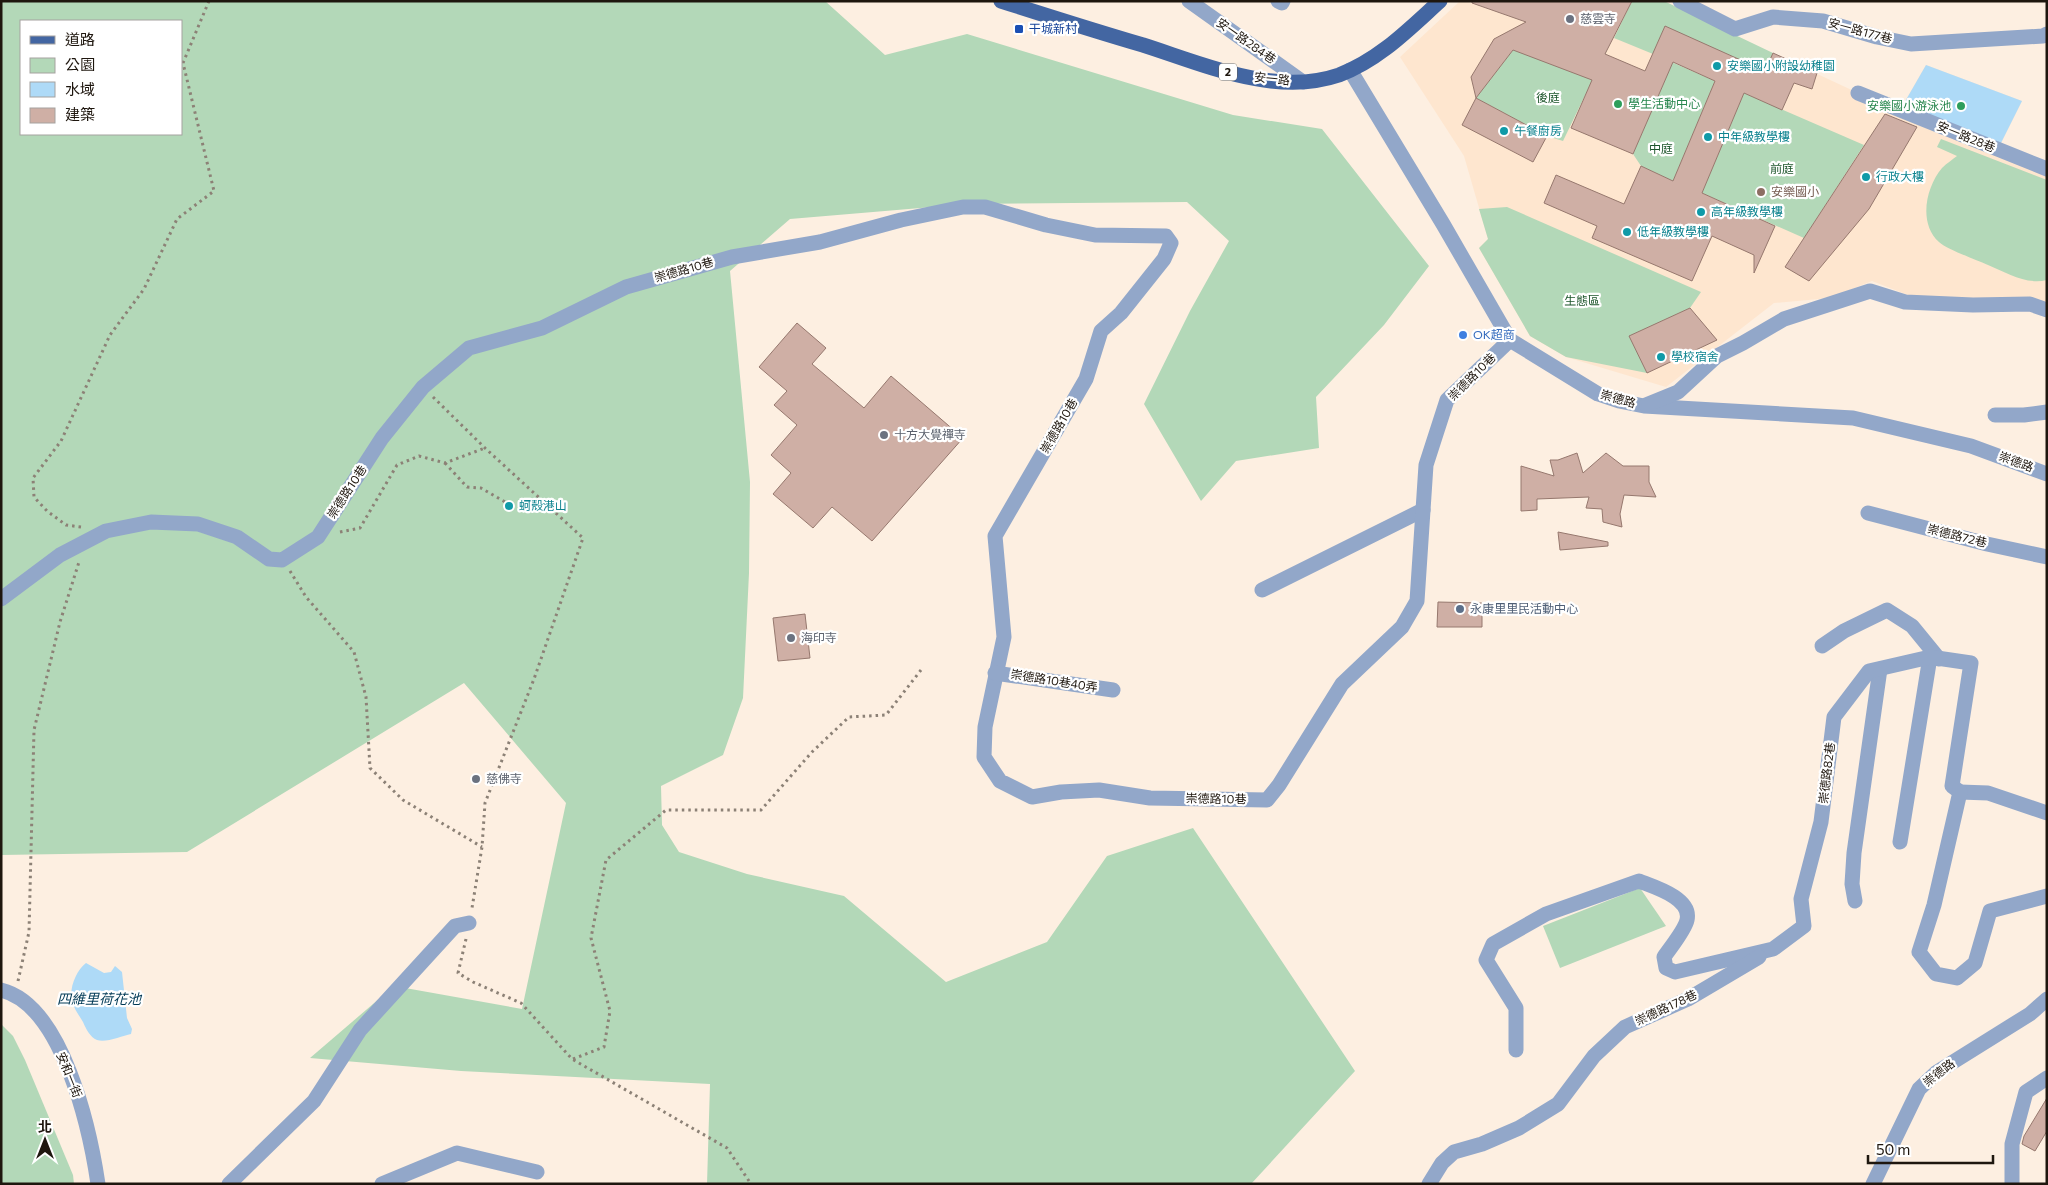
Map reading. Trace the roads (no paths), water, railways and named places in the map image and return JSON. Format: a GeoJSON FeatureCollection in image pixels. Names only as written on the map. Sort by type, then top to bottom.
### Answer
{"type":"FeatureCollection","features":[{"type":"Feature","properties":{"kind":"main road","name":"安一路"},"geometry":{"type":"LineString","coordinates":[[1001,1],[1239,75],[1282,82],[1320,80],[1350,70],[1381,53],[1440,1]]}},
{"type":"Feature","properties":{"kind":"street","name":"安一路284巷"},"geometry":{"type":"LineString","coordinates":[[1189,1],[1303,82]]}},
{"type":"Feature","properties":{"kind":"street"},"geometry":{"type":"LineString","coordinates":[[1278,1],[1282,3],[1283,1]]}},
{"type":"Feature","properties":{"kind":"street","name":"安一路177巷"},"geometry":{"type":"LineString","coordinates":[[1680,1],[1735,29],[1773,17],[1823,20],[1877,37],[1910,44],[2044,36],[2047,34]]}},
{"type":"Feature","properties":{"kind":"street","name":"崇德路"},"geometry":{"type":"LineString","coordinates":[[1350,70],[1510,340],[1598,394],[1644,406],[1853,418],[1971,446],[2047,474]]}},
{"type":"Feature","properties":{"kind":"street","name":"安一路28巷"},"geometry":{"type":"LineString","coordinates":[[1858,93],[2047,169]]}},
{"type":"Feature","properties":{"kind":"street","name":"崇德路10巷"},"geometry":{"type":"LineString","coordinates":[[1,599],[60,555],[106,531],[151,522],[198,524],[237,537],[269,559],[282,560],[318,537],[382,438],[423,387],[469,348],[542,328],[626,287],[732,257],[820,242],[901,220],[962,207],[985,207],[1046,225],[1095,235],[1166,236],[1171,243],[1164,259],[1121,313],[1100,331],[1086,379],[995,536],[1004,637],[985,727],[984,757],[1000,781],[1032,797],[1060,792],[1098,790],[1150,798],[1267,800],[1279,785],[1342,684],[1402,627],[1417,601],[1426,465],[1447,400],[1510,340]]}},
{"type":"Feature","properties":{"kind":"street"},"geometry":{"type":"LineString","coordinates":[[1644,406],[1678,392],[1717,356],[1784,319],[1870,292],[1906,302],[1973,305],[2030,304],[2047,310]]}},
{"type":"Feature","properties":{"kind":"street"},"geometry":{"type":"LineString","coordinates":[[1995,415],[2024,415],[2047,412]]}},
{"type":"Feature","properties":{"kind":"street"},"geometry":{"type":"LineString","coordinates":[[1262,590],[1423,510]]}},
{"type":"Feature","properties":{"kind":"street","name":"崇德路72巷"},"geometry":{"type":"LineString","coordinates":[[1868,513],[1987,544],[2047,557]]}},
{"type":"Feature","properties":{"kind":"street"},"geometry":{"type":"LineString","coordinates":[[1822,646],[1844,630],[1887,610],[1912,626],[1935,658],[1900,842]]}},
{"type":"Feature","properties":{"kind":"street","name":"崇德路82巷"},"geometry":{"type":"LineString","coordinates":[[1516,1050],[1516,1008],[1486,960],[1493,944],[1546,914],[1639,881],[1679,899],[1687,912],[1687,921],[1664,957],[1666,968],[1674,972],[1773,949],[1804,926],[1801,900],[1821,822],[1834,717],[1869,671],[1935,658],[1971,662],[1952,786],[1960,792],[1934,905],[1919,952],[1936,974],[1957,978],[1975,963],[1990,912],[2047,896]]}},
{"type":"Feature","properties":{"kind":"street"},"geometry":{"type":"LineString","coordinates":[[1855,901],[1852,884],[1854,853],[1880,669]]}},
{"type":"Feature","properties":{"kind":"street","name":"崇德路10巷40弄"},"geometry":{"type":"LineString","coordinates":[[996,672],[1113,690]]}},
{"type":"Feature","properties":{"kind":"street"},"geometry":{"type":"LineString","coordinates":[[1960,792],[1988,793],[2047,813]]}},
{"type":"Feature","properties":{"kind":"street"},"geometry":{"type":"LineString","coordinates":[[230,1184],[314,1101],[360,1030],[455,926],[469,923]]}},
{"type":"Feature","properties":{"kind":"street","name":"崇德路178巷"},"geometry":{"type":"LineString","coordinates":[[1430,1184],[1442,1163],[1454,1152],[1482,1144],[1519,1128],[1558,1104],[1594,1056],[1625,1027],[1688,999],[1773,949]]}},
{"type":"Feature","properties":{"kind":"street","name":"安和一街"},"geometry":{"type":"LineString","coordinates":[[8,993],[25,1003],[48,1027],[76,1085],[94,1156],[98,1184]]}},
{"type":"Feature","properties":{"kind":"street","name":"崇德路"},"geometry":{"type":"LineString","coordinates":[[1873,1184],[1919,1089],[1937,1072],[2030,1014],[2047,999]]}},
{"type":"Feature","properties":{"kind":"street"},"geometry":{"type":"LineString","coordinates":[[2012,1184],[2012,1144],[2026,1092],[2047,1078]]}},
{"type":"Feature","properties":{"kind":"street"},"geometry":{"type":"LineString","coordinates":[[382,1184],[457,1153],[537,1172]]}},
{"type":"Feature","properties":{"kind":"water","name":"安樂國小游泳池"},"geometry":{"type":"Polygon","coordinates":[[[1926,65],[2022,101],[1995,155],[1899,112],[1926,65]]]}},
{"type":"Feature","properties":{"kind":"water","name":"四維里荷花池"},"geometry":{"type":"Polygon","coordinates":[[[86,963],[104,973],[111,972],[115,966],[122,972],[127,1018],[132,1029],[131,1034],[101,1041],[90,1035],[74,1007],[71,996],[74,980],[79,970],[86,963]]]}},
{"type":"Feature","properties":{"kind":"place","name":"慈雲寺"},"geometry":{"type":"Point","coordinates":[1570,19]}},
{"type":"Feature","properties":{"kind":"place","name":"干城新村"},"geometry":{"type":"Point","coordinates":[1019,29]}},
{"type":"Feature","properties":{"kind":"place","name":"安樂國小附設幼稚園"},"geometry":{"type":"Point","coordinates":[1717,66]}},
{"type":"Feature","properties":{"kind":"place","name":"學生活動中心"},"geometry":{"type":"Point","coordinates":[1618,104]}},
{"type":"Feature","properties":{"kind":"place","name":"安樂國小游泳池"},"geometry":{"type":"Point","coordinates":[1961,106]}},
{"type":"Feature","properties":{"kind":"place","name":"午餐廚房"},"geometry":{"type":"Point","coordinates":[1504,131]}},
{"type":"Feature","properties":{"kind":"place","name":"中年級教學樓"},"geometry":{"type":"Point","coordinates":[1708,137]}},
{"type":"Feature","properties":{"kind":"place","name":"行政大樓"},"geometry":{"type":"Point","coordinates":[1866,177]}},
{"type":"Feature","properties":{"kind":"place","name":"安樂國小"},"geometry":{"type":"Point","coordinates":[1761,192]}},
{"type":"Feature","properties":{"kind":"place","name":"高年級教學樓"},"geometry":{"type":"Point","coordinates":[1701,212]}},
{"type":"Feature","properties":{"kind":"place","name":"低年級教學樓"},"geometry":{"type":"Point","coordinates":[1627,232]}},
{"type":"Feature","properties":{"kind":"place","name":"OK超商"},"geometry":{"type":"Point","coordinates":[1463,335]}},
{"type":"Feature","properties":{"kind":"place","name":"學校宿舍"},"geometry":{"type":"Point","coordinates":[1661,357]}},
{"type":"Feature","properties":{"kind":"place","name":"十方大覺禪寺"},"geometry":{"type":"Point","coordinates":[884,435]}},
{"type":"Feature","properties":{"kind":"place","name":"蚵殼港山"},"geometry":{"type":"Point","coordinates":[509,506]}},
{"type":"Feature","properties":{"kind":"place","name":"永康里里民活動中心"},"geometry":{"type":"Point","coordinates":[1460,609]}},
{"type":"Feature","properties":{"kind":"place","name":"海印寺"},"geometry":{"type":"Point","coordinates":[791,638]}},
{"type":"Feature","properties":{"kind":"place","name":"慈佛寺"},"geometry":{"type":"Point","coordinates":[476,779]}},
{"type":"Feature","properties":{"kind":"park label","name":"後庭"},"geometry":{"type":"Point","coordinates":[1548,98]}},
{"type":"Feature","properties":{"kind":"park label","name":"中庭"},"geometry":{"type":"Point","coordinates":[1661,149]}},
{"type":"Feature","properties":{"kind":"park label","name":"前庭"},"geometry":{"type":"Point","coordinates":[1782,169]}},
{"type":"Feature","properties":{"kind":"park label","name":"生態區"},"geometry":{"type":"Point","coordinates":[1582,301]}}]}
